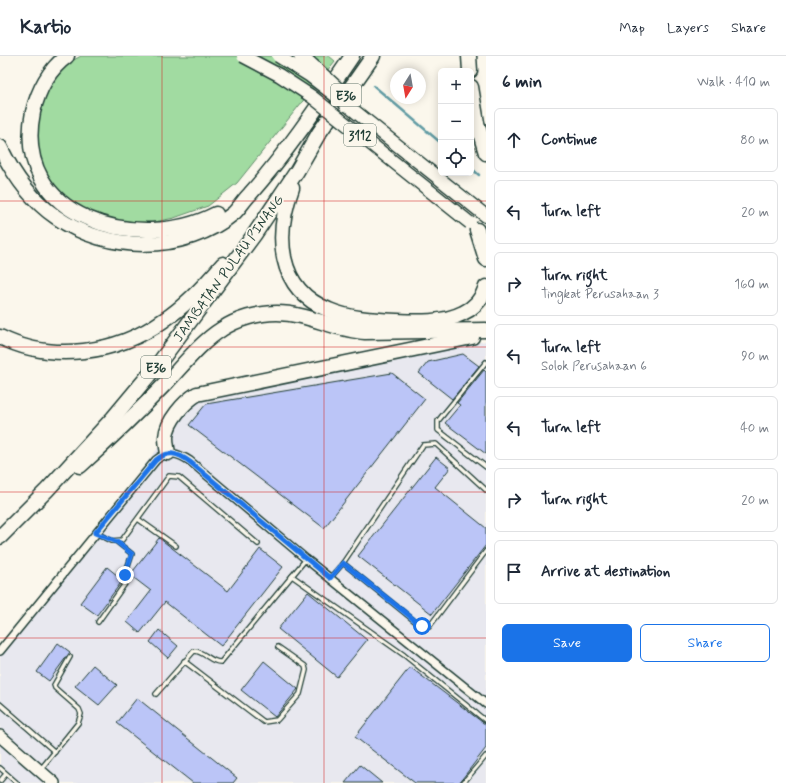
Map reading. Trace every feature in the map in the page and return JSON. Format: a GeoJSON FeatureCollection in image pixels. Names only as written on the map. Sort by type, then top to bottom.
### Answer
{"type":"FeatureCollection","features":[{"type":"Feature","properties":{"kind":"highway"},"geometry":{"type":"LineString","coordinates":[[67,56],[57,66],[40,89],[34,111],[31,135],[37,167],[49,189],[64,205],[83,217],[102,225],[151,231],[179,227],[201,221],[249,194]]}},
{"type":"Feature","properties":{"kind":"highway"},"geometry":{"type":"LineString","coordinates":[[301,56],[336,88],[347,105]]}},
{"type":"Feature","properties":{"kind":"highway","name":"JAMBATAN PULAU PINANG"},"geometry":{"type":"LineString","coordinates":[[0,147],[20,181],[45,209],[68,224],[95,236],[128,244],[152,244],[191,236],[222,222],[233,214],[277,162],[352,56]]}},
{"type":"Feature","properties":{"kind":"highway","name":"JAMBATAN PULAU PINANG"},"geometry":{"type":"LineString","coordinates":[[0,537],[48,490],[113,418],[159,363],[254,235],[297,171],[319,133],[373,56]]}},
{"type":"Feature","properties":{"kind":"highway"},"geometry":{"type":"LineString","coordinates":[[469,56],[470,68]]}},
{"type":"Feature","properties":{"kind":"highway"},"geometry":{"type":"LineString","coordinates":[[474,104],[477,123],[486,153]]}},
{"type":"Feature","properties":{"kind":"highway"},"geometry":{"type":"LineString","coordinates":[[297,171],[283,220],[283,256],[292,279],[310,299],[321,306],[348,316],[370,320],[401,321],[438,319],[459,315],[469,310],[481,299],[486,287]]}},
{"type":"Feature","properties":{"kind":"highway"},"geometry":{"type":"LineString","coordinates":[[478,230],[486,259]]}},
{"type":"Feature","properties":{"kind":"highway"},"geometry":{"type":"LineString","coordinates":[[0,337],[32,349],[66,353],[108,346],[141,333],[164,321],[185,304],[234,253],[254,235]]}},
{"type":"Feature","properties":{"kind":"highway"},"geometry":{"type":"LineString","coordinates":[[48,490],[77,469],[104,445],[207,340],[232,323],[258,315],[277,313],[307,317],[356,331],[486,332]]}},
{"type":"Feature","properties":{"kind":"highway"},"geometry":{"type":"LineString","coordinates":[[168,453],[166,436],[170,424],[189,398],[197,394],[486,332]]}},
{"type":"Feature","properties":{"kind":"main road","name":"3112"},"geometry":{"type":"LineString","coordinates":[[243,56],[279,75],[311,96],[478,230]]}},
{"type":"Feature","properties":{"kind":"main road","name":"3112"},"geometry":{"type":"LineString","coordinates":[[278,56],[310,76],[482,212]]}},
{"type":"Feature","properties":{"kind":"street"},"geometry":{"type":"LineString","coordinates":[[0,651],[156,460],[168,453],[183,456],[306,559],[486,704]]}},
{"type":"Feature","properties":{"kind":"street"},"geometry":{"type":"LineString","coordinates":[[0,736],[54,783]]}},
{"type":"Feature","properties":{"kind":"lane"},"geometry":{"type":"LineString","coordinates":[[486,362],[438,421],[438,430],[486,467]]}},
{"type":"Feature","properties":{"kind":"lane"},"geometry":{"type":"LineString","coordinates":[[330,578],[343,563],[423,446],[436,444],[486,490]]}},
{"type":"Feature","properties":{"kind":"lane"},"geometry":{"type":"LineString","coordinates":[[117,542],[122,540],[169,476],[179,477],[258,544]]}},
{"type":"Feature","properties":{"kind":"lane"},"geometry":{"type":"LineString","coordinates":[[138,519],[176,546]]}},
{"type":"Feature","properties":{"kind":"lane"},"geometry":{"type":"LineString","coordinates":[[95,533],[117,542],[132,554],[125,575],[127,581],[98,622]]}},
{"type":"Feature","properties":{"kind":"lane"},"geometry":{"type":"LineString","coordinates":[[343,563],[422,626],[429,626],[486,551]]}},
{"type":"Feature","properties":{"kind":"lane"},"geometry":{"type":"LineString","coordinates":[[156,694],[189,654],[197,651],[216,662],[221,662],[306,559]]}},
{"type":"Feature","properties":{"kind":"lane"},"geometry":{"type":"LineString","coordinates":[[292,576],[404,656],[486,721]]}},
{"type":"Feature","properties":{"kind":"lane"},"geometry":{"type":"LineString","coordinates":[[184,661],[264,722],[270,722],[277,720],[300,694],[306,670],[305,666],[278,647]]}},
{"type":"Feature","properties":{"kind":"lane"},"geometry":{"type":"LineString","coordinates":[[40,771],[78,723],[81,714],[79,709],[55,688],[54,685],[70,658]]}},
{"type":"Feature","properties":{"kind":"lane"},"geometry":{"type":"LineString","coordinates":[[0,704],[55,752]]}},
{"type":"Feature","properties":{"kind":"lane"},"geometry":{"type":"LineString","coordinates":[[463,783],[486,756]]}},
{"type":"Feature","properties":{"kind":"lane"},"geometry":{"type":"LineString","coordinates":[[0,768],[16,783]]}},
{"type":"Feature","properties":{"kind":"lane"},"geometry":{"type":"LineString","coordinates":[[0,781],[6,774]]}},
{"type":"Feature","properties":{"kind":"shaded area"},"geometry":{"type":"Polygon","coordinates":[[[486,341],[486,783],[0,783],[0,650],[194,402],[486,341]]]}},
{"type":"Feature","properties":{"kind":"green space"},"geometry":{"type":"Polygon","coordinates":[[[81,56],[329,56],[335,61],[237,183],[208,206],[174,218],[135,226],[74,209],[45,177],[35,137],[43,95],[55,77],[70,62],[81,56]]]}},
{"type":"Feature","properties":{"kind":"building"},"geometry":{"type":"Polygon","coordinates":[[[463,354],[479,366],[452,399],[419,373],[428,362],[463,354]]]}},
{"type":"Feature","properties":{"kind":"building"},"geometry":{"type":"Polygon","coordinates":[[[484,370],[486,372],[486,454],[445,423],[460,405],[457,403],[484,370]]]}},
{"type":"Feature","properties":{"kind":"building"},"geometry":{"type":"Polygon","coordinates":[[[392,373],[425,399],[324,528],[189,425],[206,404],[392,373]]]}},
{"type":"Feature","properties":{"kind":"building"},"geometry":{"type":"Polygon","coordinates":[[[436,457],[450,468],[435,487],[486,528],[486,545],[432,614],[358,556],[436,457]]]}},
{"type":"Feature","properties":{"kind":"building"},"geometry":{"type":"Polygon","coordinates":[[[159,538],[228,591],[260,549],[283,567],[221,646],[165,602],[140,633],[127,622],[151,591],[130,575],[159,538]]]}},
{"type":"Feature","properties":{"kind":"building"},"geometry":{"type":"Polygon","coordinates":[[[107,567],[123,580],[97,615],[80,603],[107,567]]]}},
{"type":"Feature","properties":{"kind":"building"},"geometry":{"type":"Polygon","coordinates":[[[308,592],[367,640],[337,677],[278,629],[308,592]]]}},
{"type":"Feature","properties":{"kind":"building"},"geometry":{"type":"Polygon","coordinates":[[[159,630],[178,646],[168,658],[150,642],[159,630]]]}},
{"type":"Feature","properties":{"kind":"building"},"geometry":{"type":"Polygon","coordinates":[[[58,643],[70,652],[49,681],[37,672],[58,643]]]}},
{"type":"Feature","properties":{"kind":"building"},"geometry":{"type":"Polygon","coordinates":[[[264,661],[298,689],[275,717],[241,690],[264,661]]]}},
{"type":"Feature","properties":{"kind":"building"},"geometry":{"type":"Polygon","coordinates":[[[93,665],[117,685],[99,705],[75,686],[93,665]]]}},
{"type":"Feature","properties":{"kind":"building"},"geometry":{"type":"Polygon","coordinates":[[[410,667],[486,725],[486,748],[459,783],[415,783],[355,737],[410,667]]]}},
{"type":"Feature","properties":{"kind":"building"},"geometry":{"type":"Polygon","coordinates":[[[137,698],[237,778],[233,783],[193,783],[117,723],[137,698]]]}},
{"type":"Feature","properties":{"kind":"building"},"geometry":{"type":"Polygon","coordinates":[[[360,765],[382,783],[345,783],[360,765]]]}},
{"type":"Feature","properties":{"kind":"waterway"},"geometry":{"type":"LineString","coordinates":[[374,86],[438,140]]}},
{"type":"Feature","properties":{"kind":"waterway"},"geometry":{"type":"LineString","coordinates":[[474,171],[479,175]]}},
{"type":"Feature","properties":{"kind":"route"},"geometry":{"type":"LineString","coordinates":[[125,575],[132,554],[117,542],[95,533],[156,460],[162,455],[168,453],[175,454],[183,456],[330,578],[343,563],[422,626]]}}]}
